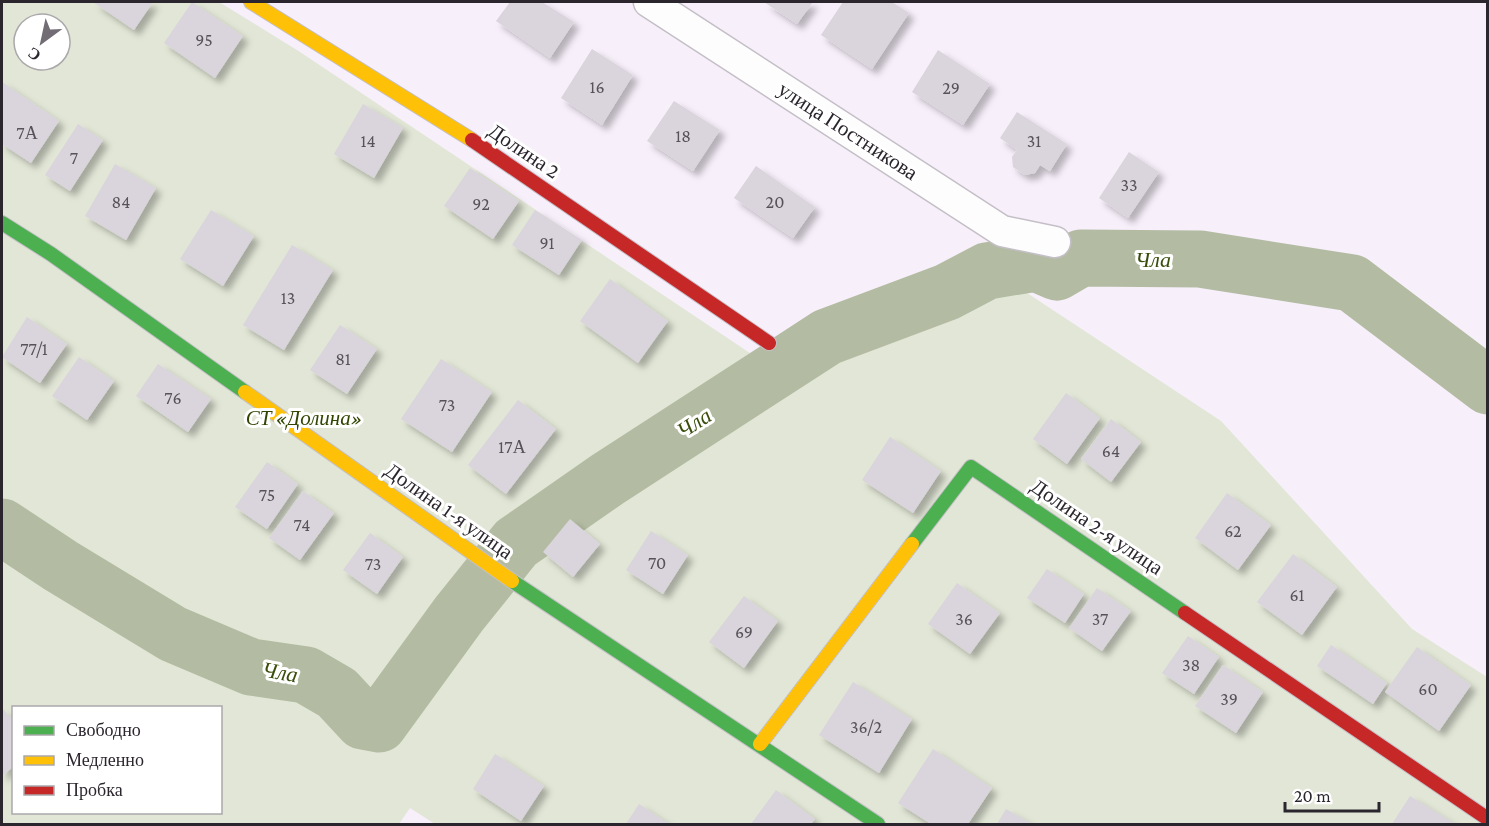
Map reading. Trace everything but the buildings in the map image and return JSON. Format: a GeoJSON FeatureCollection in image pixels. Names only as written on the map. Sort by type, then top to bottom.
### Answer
{"type":"FeatureCollection","features":[{"type":"Feature","properties":{"kind":"street","name":"Долина 2"},"geometry":{"type":"LineString","coordinates":[[251,2],[508,164],[769,343]]}},
{"type":"Feature","properties":{"kind":"street","name":"улица Постникова"},"geometry":{"type":"LineString","coordinates":[[649,2],[1002,231],[1055,242]]}},
{"type":"Feature","properties":{"kind":"street","name":"Долина 1-я улица"},"geometry":{"type":"LineString","coordinates":[[2,223],[51,254],[506,577],[760,744],[878,825]]}},
{"type":"Feature","properties":{"kind":"street","name":"Долина 2-я улица"},"geometry":{"type":"LineString","coordinates":[[760,744],[971,467],[1488,819]]}},
{"type":"Feature","properties":{"kind":"green space","name":"СТ «Долина»"},"geometry":{"type":"Polygon","coordinates":[[[2,2],[219,2],[300,52],[799,386],[908,321],[1024,291],[1221,421],[1412,629],[1487,677],[1487,824],[435,824],[410,808],[399,824],[2,824],[2,2]]]}},
{"type":"Feature","properties":{"kind":"waterway","name":"Чла"},"geometry":{"type":"LineString","coordinates":[[2,527],[173,634],[251,667],[306,675],[337,693],[363,721],[379,724],[459,614],[516,543],[608,479],[827,337],[947,292],[987,271],[1036,263],[1057,272],[1081,258],[1200,259],[1352,283],[1488,386]]}},
{"type":"Feature","properties":{"kind":"traffic: fast"},"geometry":{"type":"LineString","coordinates":[[2,223],[51,254],[245,392]]}},
{"type":"Feature","properties":{"kind":"traffic: fast"},"geometry":{"type":"LineString","coordinates":[[912,544],[971,467],[1185,613]]}},
{"type":"Feature","properties":{"kind":"traffic: fast"},"geometry":{"type":"LineString","coordinates":[[512,581],[878,824]]}},
{"type":"Feature","properties":{"kind":"traffic: slow"},"geometry":{"type":"LineString","coordinates":[[251,2],[472,140]]}},
{"type":"Feature","properties":{"kind":"traffic: slow"},"geometry":{"type":"LineString","coordinates":[[245,392],[512,581]]}},
{"type":"Feature","properties":{"kind":"traffic: slow"},"geometry":{"type":"LineString","coordinates":[[760,744],[912,544]]}},
{"type":"Feature","properties":{"kind":"traffic: jam"},"geometry":{"type":"LineString","coordinates":[[472,140],[769,343]]}},
{"type":"Feature","properties":{"kind":"traffic: jam"},"geometry":{"type":"LineString","coordinates":[[1185,613],[1488,819]]}}]}
